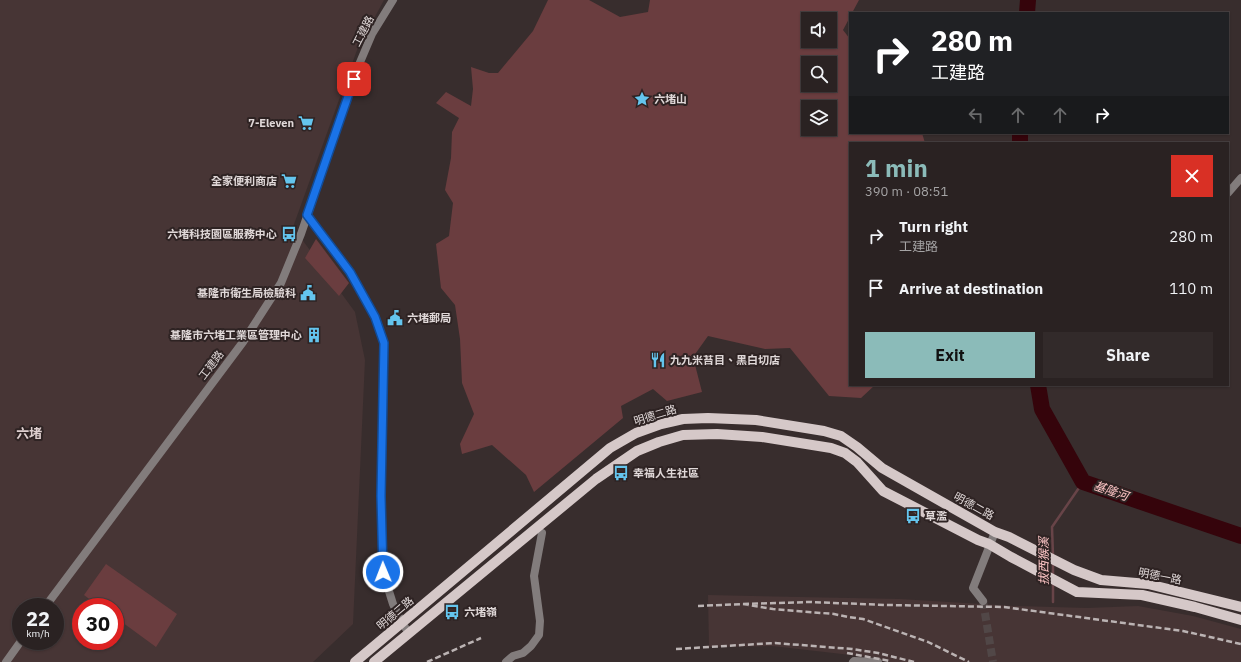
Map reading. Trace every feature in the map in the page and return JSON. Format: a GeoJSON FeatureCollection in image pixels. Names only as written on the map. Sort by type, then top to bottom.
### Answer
{"type":"FeatureCollection","features":[{"type":"Feature","properties":{"kind":"main road","name":"明德二路"},"geometry":{"type":"LineString","coordinates":[[355,662],[610,448],[636,433],[661,424],[683,419],[708,418],[756,420],[824,431],[841,436],[882,468],[995,532],[1013,539],[1074,570]]}},
{"type":"Feature","properties":{"kind":"main road"},"geometry":{"type":"LineString","coordinates":[[374,662],[596,479],[637,451],[659,442],[683,435],[717,434],[762,436],[831,448],[845,453],[857,462],[883,491],[978,540],[989,544]]}},
{"type":"Feature","properties":{"kind":"main road","name":"明德一路"},"geometry":{"type":"LineString","coordinates":[[989,544],[1077,592],[1142,595],[1195,607],[1241,620]]}},
{"type":"Feature","properties":{"kind":"main road","name":"明德一路"},"geometry":{"type":"LineString","coordinates":[[1074,570],[1101,580],[1148,584],[1241,607]]}},
{"type":"Feature","properties":{"kind":"street","name":"工建路"},"geometry":{"type":"LineString","coordinates":[[52,598],[253,326],[286,273],[358,67],[372,34],[393,0]]}},
{"type":"Feature","properties":{"kind":"street"},"geometry":{"type":"LineString","coordinates":[[1229,192],[1241,178]]}},
{"type":"Feature","properties":{"kind":"street"},"geometry":{"type":"LineString","coordinates":[[307,215],[350,272],[375,317],[384,343],[381,496],[383,572],[393,604],[402,623],[409,633]]}},
{"type":"Feature","properties":{"kind":"street"},"geometry":{"type":"LineString","coordinates":[[983,601],[973,588],[995,532]]}},
{"type":"Feature","properties":{"kind":"street"},"geometry":{"type":"LineString","coordinates":[[506,662],[513,656],[523,653],[531,646],[539,635],[540,621],[534,576],[542,533]]}},
{"type":"Feature","properties":{"kind":"street"},"geometry":{"type":"LineString","coordinates":[[6,662],[15,650]]}},
{"type":"Feature","properties":{"kind":"street"},"geometry":{"type":"LineString","coordinates":[[853,662],[878,662]]}},
{"type":"Feature","properties":{"kind":"shaded area"},"geometry":{"type":"Polygon","coordinates":[[[0,0],[384,0],[357,50],[293,227],[355,312],[365,360],[353,624],[313,662],[0,662],[0,0]]]}},
{"type":"Feature","properties":{"kind":"shaded area"},"geometry":{"type":"Polygon","coordinates":[[[548,0],[589,0],[620,17],[648,12],[650,0],[859,0],[853,12],[849,12],[849,19],[843,30],[849,38],[849,134],[922,134],[925,142],[849,142],[849,386],[874,386],[861,398],[829,396],[790,348],[765,349],[708,336],[693,357],[702,392],[667,401],[653,389],[621,406],[623,418],[534,492],[526,475],[492,445],[462,454],[460,444],[474,414],[462,383],[460,339],[455,305],[441,288],[436,244],[449,236],[453,203],[445,190],[451,158],[452,132],[459,118],[436,103],[446,92],[471,106],[473,89],[471,67],[489,73],[498,73],[533,31],[548,0]]]}},
{"type":"Feature","properties":{"kind":"shaded area"},"geometry":{"type":"Polygon","coordinates":[[[316,239],[349,283],[339,296],[305,258],[316,239]]]}},
{"type":"Feature","properties":{"kind":"shaded area"},"geometry":{"type":"Polygon","coordinates":[[[106,564],[177,614],[156,647],[124,624],[124,598],[88,598],[84,595],[106,564]]]}},
{"type":"Feature","properties":{"kind":"shaded area"},"geometry":{"type":"Polygon","coordinates":[[[708,595],[900,599],[1014,606],[1087,608],[1138,606],[1193,616],[1241,629],[1241,662],[890,662],[877,658],[772,646],[709,647],[708,595]]]}},
{"type":"Feature","properties":{"kind":"waterway","name":"基隆河"},"geometry":{"type":"LineString","coordinates":[[1027,12],[1028,0]]}},
{"type":"Feature","properties":{"kind":"waterway","name":"基隆河"},"geometry":{"type":"LineString","coordinates":[[1020,134],[1020,142]]}},
{"type":"Feature","properties":{"kind":"waterway","name":"基隆河"},"geometry":{"type":"LineString","coordinates":[[1038,386],[1042,409],[1083,482],[1241,536]]}},
{"type":"Feature","properties":{"kind":"waterway","name":"拔西猴溪"},"geometry":{"type":"LineString","coordinates":[[1053,556],[1052,527],[1083,482]]}},
{"type":"Feature","properties":{"kind":"waterway","name":"拔西猴溪"},"geometry":{"type":"LineString","coordinates":[[1053,563],[1053,576]]}},
{"type":"Feature","properties":{"kind":"waterway","name":"拔西猴溪"},"geometry":{"type":"LineString","coordinates":[[1053,583],[1053,602]]}},
{"type":"Feature","properties":{"kind":"tunnel"},"geometry":{"type":"LineString","coordinates":[[983,601],[993,662]]}},
{"type":"Feature","properties":{"kind":"railway"},"geometry":{"type":"LineString","coordinates":[[743,604],[810,602],[1004,607],[1183,631],[1241,644]]}},
{"type":"Feature","properties":{"kind":"railway"},"geometry":{"type":"LineString","coordinates":[[698,606],[743,604],[773,609],[834,614],[863,619],[928,642],[969,662]]}},
{"type":"Feature","properties":{"kind":"railway"},"geometry":{"type":"LineString","coordinates":[[427,662],[481,638]]}},
{"type":"Feature","properties":{"kind":"railway"},"geometry":{"type":"LineString","coordinates":[[676,649],[775,643],[852,649],[878,653],[914,662]]}},
{"type":"Feature","properties":{"kind":"railway"},"geometry":{"type":"LineString","coordinates":[[847,653],[890,661]]}},
{"type":"Feature","properties":{"kind":"place","name":"六堵山"},"geometry":{"type":"Point","coordinates":[642,99]}},
{"type":"Feature","properties":{"kind":"place","name":"7-Eleven"},"geometry":{"type":"Point","coordinates":[306,123]}},
{"type":"Feature","properties":{"kind":"place","name":"全家便利商店"},"geometry":{"type":"Point","coordinates":[289,181]}},
{"type":"Feature","properties":{"kind":"place","name":"六堵科技園區服務中心"},"geometry":{"type":"Point","coordinates":[289,234]}},
{"type":"Feature","properties":{"kind":"place","name":"基隆市衛生局檢驗科"},"geometry":{"type":"Point","coordinates":[308,293]}},
{"type":"Feature","properties":{"kind":"place","name":"六堵郵局"},"geometry":{"type":"Point","coordinates":[395,318]}},
{"type":"Feature","properties":{"kind":"place","name":"基隆市六堵工業區管理中心"},"geometry":{"type":"Point","coordinates":[314,335]}},
{"type":"Feature","properties":{"kind":"place","name":"九九米苔目、黑白切店"},"geometry":{"type":"Point","coordinates":[658,360]}},
{"type":"Feature","properties":{"kind":"place","name":"幸福人生社區"},"geometry":{"type":"Point","coordinates":[621,473]}},
{"type":"Feature","properties":{"kind":"place","name":"草濫"},"geometry":{"type":"Point","coordinates":[913,516]}},
{"type":"Feature","properties":{"kind":"place","name":"六堵嶺"},"geometry":{"type":"Point","coordinates":[452,612]}},
{"type":"Feature","properties":{"kind":"district","name":"六堵"},"geometry":{"type":"Point","coordinates":[29,433]}},
{"type":"Feature","properties":{"kind":"route"},"geometry":{"type":"LineString","coordinates":[[354,79],[307,215],[350,272],[375,317],[384,343],[381,496],[383,572]]}}]}
